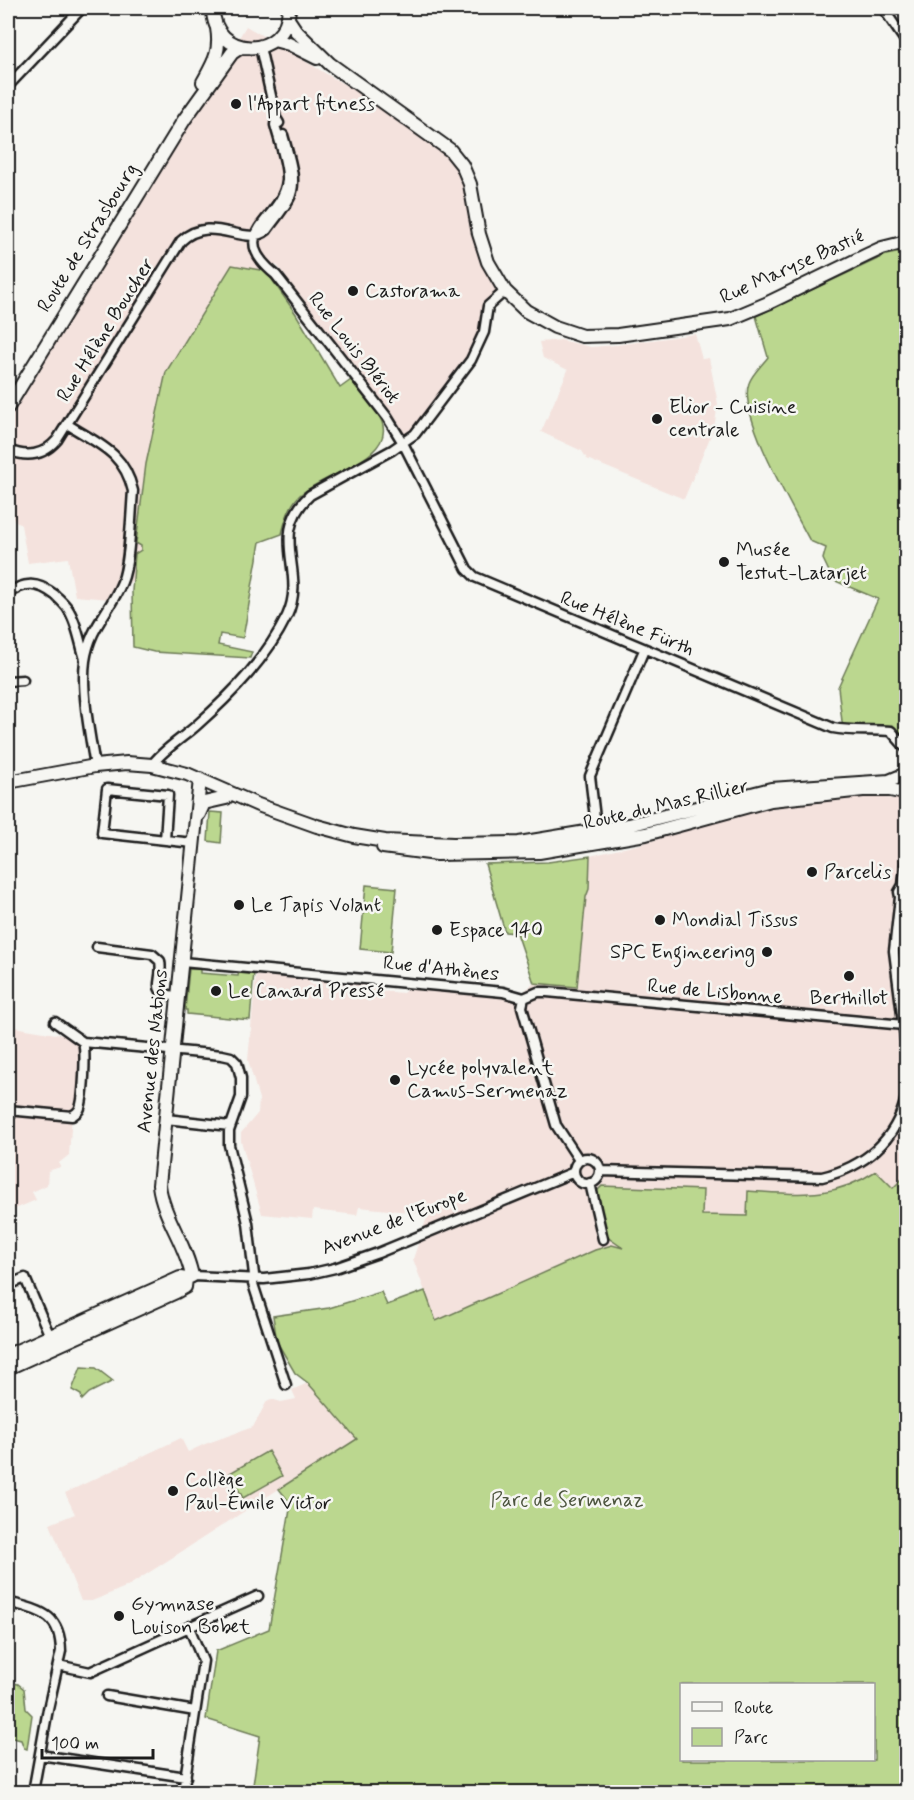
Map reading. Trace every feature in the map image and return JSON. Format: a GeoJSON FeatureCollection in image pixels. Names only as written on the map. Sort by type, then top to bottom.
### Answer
{"type":"FeatureCollection","features":[{"type":"Feature","properties":{"kind":"main road","name":"Route de Strasbourg"},"geometry":{"type":"LineString","coordinates":[[184,120],[218,53],[219,43],[213,8]]}},
{"type":"Feature","properties":{"kind":"main road"},"geometry":{"type":"LineString","coordinates":[[217,27],[223,36],[241,47],[260,47],[274,40],[285,27],[289,13]]}},
{"type":"Feature","properties":{"kind":"main road","name":"Rue Maryse Bastié"},"geometry":{"type":"LineString","coordinates":[[289,13],[296,31],[330,64]]}},
{"type":"Feature","properties":{"kind":"main road","name":"Rue Maryse Bastié"},"geometry":{"type":"LineString","coordinates":[[274,40],[294,46],[330,64],[450,150],[462,165],[470,184],[479,234],[488,262],[505,291],[526,311],[555,327],[582,336],[618,335],[730,319],[882,248],[906,242]]}},
{"type":"Feature","properties":{"kind":"main road","name":"Route de Strasbourg"},"geometry":{"type":"LineString","coordinates":[[8,407],[184,120],[232,53],[241,47]]}},
{"type":"Feature","properties":{"kind":"main road","name":"Route du Mas Rillier"},"geometry":{"type":"LineString","coordinates":[[8,782],[94,766],[127,763],[157,766],[317,826],[354,836],[385,841],[453,844],[519,843],[646,834],[771,800],[863,790],[890,790],[906,794]]}},
{"type":"Feature","properties":{"kind":"main road"},"geometry":{"type":"LineString","coordinates":[[906,776],[906,794]]}},
{"type":"Feature","properties":{"kind":"main road","name":"Route du Mas Rillier"},"geometry":{"type":"LineString","coordinates":[[199,782],[226,798],[339,838],[437,854],[539,852],[598,837],[629,825],[771,789],[889,781],[906,776]]}},
{"type":"Feature","properties":{"kind":"main road","name":"Avenue des Nations"},"geometry":{"type":"LineString","coordinates":[[189,1278],[189,1262],[161,1199],[160,1171],[199,782]]}},
{"type":"Feature","properties":{"kind":"main road","name":"Avenue des Nations"},"geometry":{"type":"LineString","coordinates":[[195,823],[204,802],[226,798]]}},
{"type":"Feature","properties":{"kind":"main road","name":"Avenue de l'Europe"},"geometry":{"type":"LineString","coordinates":[[8,1368],[52,1342],[180,1278],[189,1278]]}},
{"type":"Feature","properties":{"kind":"main road","name":"Avenue de l'Europe"},"geometry":{"type":"LineString","coordinates":[[8,1355],[52,1342]]}},
{"type":"Feature","properties":{"kind":"street"},"geometry":{"type":"LineString","coordinates":[[8,86],[82,8]]}},
{"type":"Feature","properties":{"kind":"street"},"geometry":{"type":"LineString","coordinates":[[883,8],[906,42]]}},
{"type":"Feature","properties":{"kind":"street"},"geometry":{"type":"LineString","coordinates":[[255,249],[253,242],[255,235],[263,233],[264,228],[289,199],[293,183],[281,125],[276,118],[260,47]]}},
{"type":"Feature","properties":{"kind":"street"},"geometry":{"type":"LineString","coordinates":[[237,233],[264,228]]}},
{"type":"Feature","properties":{"kind":"street","name":"Rue Hélène Boucher"},"geometry":{"type":"LineString","coordinates":[[8,450],[22,455],[43,452],[57,440],[181,242],[189,234],[200,229],[255,235]]}},
{"type":"Feature","properties":{"kind":"street","name":"Rue Louis Blériot"},"geometry":{"type":"LineString","coordinates":[[237,233],[255,249],[268,268],[276,275],[387,417],[403,443]]}},
{"type":"Feature","properties":{"kind":"street"},"geometry":{"type":"LineString","coordinates":[[157,766],[244,680],[274,638],[292,600],[294,584],[288,542],[294,516],[301,504],[310,495],[415,434],[471,360],[484,332],[488,306],[505,291]]}},
{"type":"Feature","properties":{"kind":"street"},"geometry":{"type":"LineString","coordinates":[[67,424],[113,453],[123,464],[133,491],[123,580],[113,602],[93,632],[85,661]]}},
{"type":"Feature","properties":{"kind":"street","name":"Rue Hélène Fürth"},"geometry":{"type":"LineString","coordinates":[[403,443],[467,569],[475,577],[833,728],[849,732],[891,731],[906,748]]}},
{"type":"Feature","properties":{"kind":"street"},"geometry":{"type":"LineString","coordinates":[[8,594],[16,588],[35,584],[45,588],[68,608],[85,661],[94,766]]}},
{"type":"Feature","properties":{"kind":"street"},"geometry":{"type":"LineString","coordinates":[[598,837],[590,776],[644,650]]}},
{"type":"Feature","properties":{"kind":"street"},"geometry":{"type":"LineString","coordinates":[[8,681],[23,680]]}},
{"type":"Feature","properties":{"kind":"street"},"geometry":{"type":"LineString","coordinates":[[8,767],[8,782]]}},
{"type":"Feature","properties":{"kind":"street"},"geometry":{"type":"LineString","coordinates":[[165,840],[168,795],[107,789],[102,833],[165,840],[193,843]]}},
{"type":"Feature","properties":{"kind":"street"},"geometry":{"type":"LineString","coordinates":[[906,859],[904,884],[899,892],[904,901],[895,935],[894,951],[906,1046]]}},
{"type":"Feature","properties":{"kind":"street"},"geometry":{"type":"LineString","coordinates":[[97,946],[152,954],[160,961],[159,988],[161,992],[164,995],[178,997]]}},
{"type":"Feature","properties":{"kind":"street","name":"Rue d'Athènes"},"geometry":{"type":"LineString","coordinates":[[182,962],[503,992],[524,998],[522,1007],[556,1125],[579,1160]]}},
{"type":"Feature","properties":{"kind":"street","name":"Rue de Lisbonne"},"geometry":{"type":"LineString","coordinates":[[524,998],[538,992],[547,992],[904,1025]]}},
{"type":"Feature","properties":{"kind":"street"},"geometry":{"type":"LineString","coordinates":[[55,1022],[83,1042],[158,1050],[173,1049],[231,1057],[237,1063],[241,1097],[230,1126],[229,1145],[248,1223],[254,1279],[252,1284],[286,1385]]}},
{"type":"Feature","properties":{"kind":"street"},"geometry":{"type":"LineString","coordinates":[[8,1110],[72,1116],[77,1113],[81,1108],[84,1075],[83,1042]]}},
{"type":"Feature","properties":{"kind":"street"},"geometry":{"type":"LineString","coordinates":[[600,1171],[822,1177],[840,1173],[864,1161],[878,1149],[896,1125],[906,1097]]}},
{"type":"Feature","properties":{"kind":"street"},"geometry":{"type":"LineString","coordinates":[[166,1119],[230,1126]]}},
{"type":"Feature","properties":{"kind":"street"},"geometry":{"type":"LineString","coordinates":[[589,1157],[597,1162],[600,1171],[597,1179],[590,1183],[581,1183],[574,1172],[579,1160],[589,1157]]}},
{"type":"Feature","properties":{"kind":"street","name":"Avenue de l'Europe"},"geometry":{"type":"LineString","coordinates":[[189,1278],[254,1279],[309,1274],[351,1263],[574,1172]]}},
{"type":"Feature","properties":{"kind":"street"},"geometry":{"type":"LineString","coordinates":[[590,1183],[603,1239]]}},
{"type":"Feature","properties":{"kind":"street"},"geometry":{"type":"LineString","coordinates":[[8,1285],[25,1278],[52,1342]]}},
{"type":"Feature","properties":{"kind":"street"},"geometry":{"type":"LineString","coordinates":[[58,1665],[90,1672],[258,1596]]}},
{"type":"Feature","properties":{"kind":"street"},"geometry":{"type":"LineString","coordinates":[[8,1602],[43,1612],[52,1619],[61,1642],[33,1792]]}},
{"type":"Feature","properties":{"kind":"street"},"geometry":{"type":"LineString","coordinates":[[183,1792],[203,1661],[189,1627]]}},
{"type":"Feature","properties":{"kind":"street"},"geometry":{"type":"LineString","coordinates":[[107,1696],[195,1711]]}},
{"type":"Feature","properties":{"kind":"street"},"geometry":{"type":"LineString","coordinates":[[40,1755],[186,1777]]}},
{"type":"Feature","properties":{"kind":"shaded area"},"geometry":{"type":"Polygon","coordinates":[[[246,26],[387,110],[451,158],[459,169],[501,288],[489,307],[484,332],[426,420],[404,439],[277,265],[266,271],[232,265],[166,372],[142,489],[137,543],[141,546],[141,551],[135,555],[133,580],[109,599],[75,596],[68,558],[28,563],[21,525],[8,515],[8,420],[246,26]]]}},
{"type":"Feature","properties":{"kind":"shaded area"},"geometry":{"type":"Polygon","coordinates":[[[695,334],[702,359],[709,358],[718,404],[714,428],[684,499],[587,459],[582,451],[541,432],[568,370],[543,358],[539,342],[561,340],[591,347],[695,334]]]}},
{"type":"Feature","properties":{"kind":"shaded area"},"geometry":{"type":"Polygon","coordinates":[[[871,797],[898,799],[906,808],[906,1137],[900,1147],[906,1154],[906,1175],[893,1188],[876,1171],[844,1188],[816,1195],[748,1191],[747,1216],[702,1215],[703,1190],[602,1186],[625,1249],[595,1250],[436,1321],[413,1259],[428,1214],[359,1207],[357,1215],[313,1210],[312,1219],[262,1214],[241,1141],[241,1133],[258,1113],[259,1099],[248,1060],[256,975],[307,980],[312,985],[317,985],[320,981],[380,987],[381,991],[403,993],[407,989],[506,998],[512,1001],[534,983],[577,987],[586,897],[589,889],[590,856],[641,844],[755,811],[826,799],[871,797]]]}},
{"type":"Feature","properties":{"kind":"shaded area"},"geometry":{"type":"Polygon","coordinates":[[[8,1026],[68,1036],[83,1047],[77,1111],[72,1116],[69,1155],[59,1163],[60,1167],[48,1171],[47,1185],[32,1192],[36,1200],[8,1212],[8,1026]]]}},
{"type":"Feature","properties":{"kind":"shaded area","name":"Collège Paul-Émile Victor"},"geometry":{"type":"Polygon","coordinates":[[[308,1383],[357,1439],[128,1586],[92,1601],[81,1601],[50,1524],[75,1514],[65,1493],[181,1438],[188,1452],[253,1427],[267,1401],[271,1399],[281,1402],[296,1399],[292,1390],[308,1383]]]}},
{"type":"Feature","properties":{"kind":"green space"},"geometry":{"type":"Polygon","coordinates":[[[906,251],[906,736],[899,731],[884,727],[843,730],[838,687],[878,599],[833,580],[823,559],[826,548],[810,541],[769,462],[751,416],[748,397],[750,380],[768,357],[756,316],[886,255],[906,251]]]}},
{"type":"Feature","properties":{"kind":"green space"},"geometry":{"type":"Polygon","coordinates":[[[232,265],[266,271],[296,314],[340,388],[351,380],[372,406],[382,422],[383,435],[377,447],[367,457],[309,488],[299,496],[290,509],[282,534],[260,542],[243,638],[220,634],[218,645],[252,652],[250,658],[154,652],[133,647],[132,591],[135,554],[141,550],[141,546],[136,543],[146,464],[166,372],[232,265]]]}},
{"type":"Feature","properties":{"kind":"green space"},"geometry":{"type":"Polygon","coordinates":[[[210,812],[223,813],[221,843],[208,841],[210,812]]]}},
{"type":"Feature","properties":{"kind":"green space"},"geometry":{"type":"Polygon","coordinates":[[[590,856],[589,889],[586,897],[577,987],[534,983],[517,933],[505,932],[485,864],[548,862],[590,856]]]}},
{"type":"Feature","properties":{"kind":"green space"},"geometry":{"type":"Polygon","coordinates":[[[366,885],[397,888],[391,952],[360,949],[366,885]]]}},
{"type":"Feature","properties":{"kind":"green space"},"geometry":{"type":"Polygon","coordinates":[[[189,969],[200,969],[200,973],[238,976],[239,971],[254,972],[250,1020],[187,1014],[185,1010],[189,969]]]}},
{"type":"Feature","properties":{"kind":"green space","name":"Parc de Sermenaz"},"geometry":{"type":"Polygon","coordinates":[[[876,1171],[893,1188],[906,1175],[906,1792],[252,1792],[260,1736],[206,1719],[216,1651],[269,1629],[291,1504],[279,1489],[357,1439],[308,1383],[295,1373],[277,1342],[273,1316],[329,1308],[381,1292],[387,1305],[425,1291],[436,1321],[595,1250],[612,1245],[623,1248],[607,1237],[596,1192],[602,1186],[703,1190],[702,1215],[747,1216],[748,1191],[798,1194],[844,1187],[876,1171]]]}},
{"type":"Feature","properties":{"kind":"green space"},"geometry":{"type":"Polygon","coordinates":[[[81,1367],[96,1368],[113,1381],[89,1393],[82,1400],[81,1395],[72,1390],[81,1367]]]}},
{"type":"Feature","properties":{"kind":"green space"},"geometry":{"type":"Polygon","coordinates":[[[268,1451],[282,1476],[243,1498],[230,1473],[268,1451]]]}},
{"type":"Feature","properties":{"kind":"green space"},"geometry":{"type":"Polygon","coordinates":[[[8,1682],[18,1684],[24,1689],[26,1709],[32,1715],[27,1749],[24,1748],[21,1740],[8,1737],[8,1682]]]}},
{"type":"Feature","properties":{"kind":"place","name":"l'Appart fitness"},"geometry":{"type":"Point","coordinates":[236,104]}},
{"type":"Feature","properties":{"kind":"place","name":"Castorama"},"geometry":{"type":"Point","coordinates":[353,291]}},
{"type":"Feature","properties":{"kind":"place","name":"Elior - Cuisine centrale"},"geometry":{"type":"Point","coordinates":[657,419]}},
{"type":"Feature","properties":{"kind":"place","name":"Musée Testut-Latarjet"},"geometry":{"type":"Point","coordinates":[724,562]}},
{"type":"Feature","properties":{"kind":"place","name":"Parcelis"},"geometry":{"type":"Point","coordinates":[812,872]}},
{"type":"Feature","properties":{"kind":"place","name":"Le Tapis Volant"},"geometry":{"type":"Point","coordinates":[239,905]}},
{"type":"Feature","properties":{"kind":"place","name":"Mondial Tissus"},"geometry":{"type":"Point","coordinates":[660,920]}},
{"type":"Feature","properties":{"kind":"place","name":"Espace 140"},"geometry":{"type":"Point","coordinates":[437,930]}},
{"type":"Feature","properties":{"kind":"place","name":"SPC Engineering"},"geometry":{"type":"Point","coordinates":[767,952]}},
{"type":"Feature","properties":{"kind":"place","name":"Berthillot"},"geometry":{"type":"Point","coordinates":[849,976]}},
{"type":"Feature","properties":{"kind":"place","name":"Le Canard Pressé"},"geometry":{"type":"Point","coordinates":[216,991]}},
{"type":"Feature","properties":{"kind":"place","name":"Lycée polyvalent Camus-Sermenaz"},"geometry":{"type":"Point","coordinates":[395,1080]}},
{"type":"Feature","properties":{"kind":"place","name":"Collège Paul-Émile Victor"},"geometry":{"type":"Point","coordinates":[173,1491]}},
{"type":"Feature","properties":{"kind":"place","name":"Gymnase Louison Bobet"},"geometry":{"type":"Point","coordinates":[119,1616]}}]}
